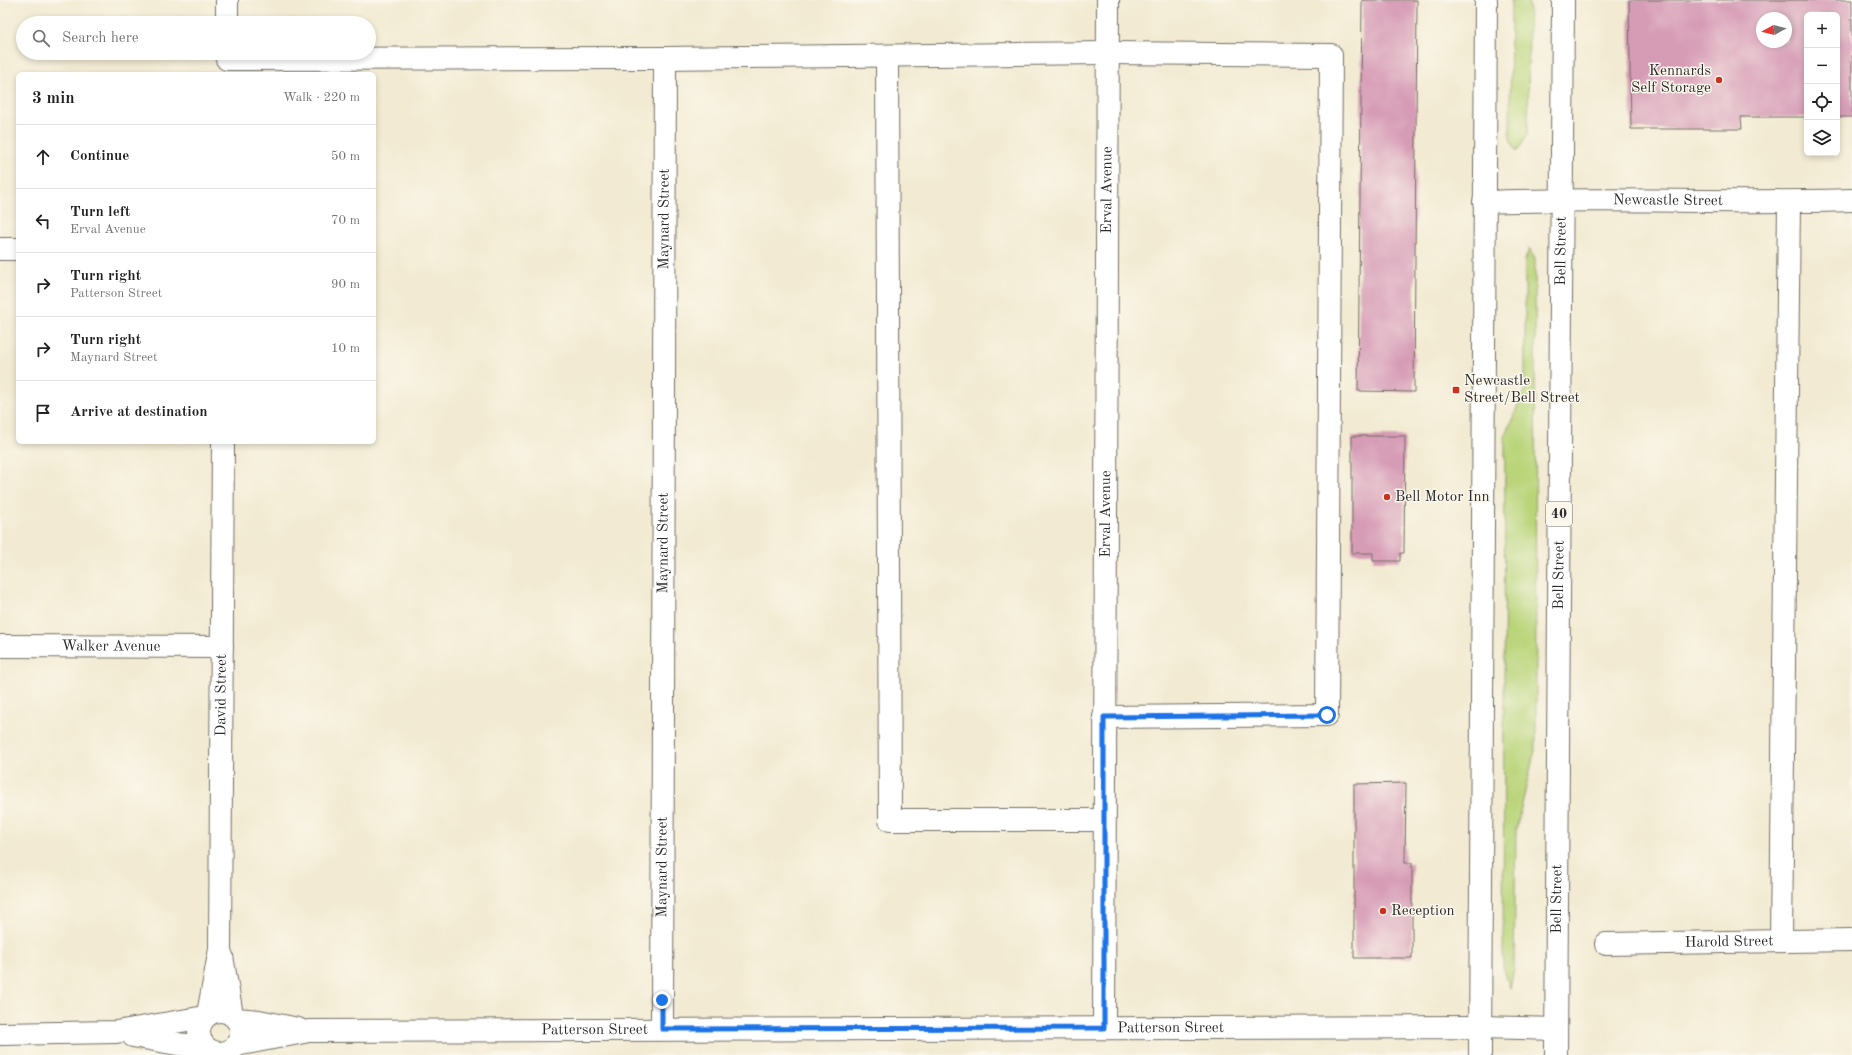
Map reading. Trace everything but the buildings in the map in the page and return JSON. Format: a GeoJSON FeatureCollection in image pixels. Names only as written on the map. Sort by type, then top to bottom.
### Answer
{"type":"FeatureCollection","features":[{"type":"Feature","properties":{"kind":"main road"},"geometry":{"type":"LineString","coordinates":[[227,0],[227,16]]}},
{"type":"Feature","properties":{"kind":"main road","name":"Erval Avenue"},"geometry":{"type":"LineString","coordinates":[[1104,1028],[1104,717],[1108,0]]}},
{"type":"Feature","properties":{"kind":"main road"},"geometry":{"type":"LineString","coordinates":[[1480,1055],[1486,0]]}},
{"type":"Feature","properties":{"kind":"main road","name":"Bell Street"},"geometry":{"type":"LineString","coordinates":[[1556,1055],[1563,0]]}},
{"type":"Feature","properties":{"kind":"main road"},"geometry":{"type":"LineString","coordinates":[[227,62],[1107,53],[1331,55],[1327,715],[1104,717]]}},
{"type":"Feature","properties":{"kind":"main road"},"geometry":{"type":"LineString","coordinates":[[887,56],[890,820],[1104,820]]}},
{"type":"Feature","properties":{"kind":"main road","name":"Maynard Street"},"geometry":{"type":"LineString","coordinates":[[662,1029],[665,58]]}},
{"type":"Feature","properties":{"kind":"main road","name":"Newcastle Street"},"geometry":{"type":"LineString","coordinates":[[1484,202],[1562,199],[1789,202],[1852,200]]}},
{"type":"Feature","properties":{"kind":"main road"},"geometry":{"type":"LineString","coordinates":[[1781,941],[1789,202]]}},
{"type":"Feature","properties":{"kind":"main road"},"geometry":{"type":"LineString","coordinates":[[0,249],[16,249]]}},
{"type":"Feature","properties":{"kind":"main road","name":"David Street"},"geometry":{"type":"LineString","coordinates":[[207,1016],[220,949],[223,444]]}},
{"type":"Feature","properties":{"kind":"main road","name":"Walker Avenue"},"geometry":{"type":"LineString","coordinates":[[0,646],[222,647]]}},
{"type":"Feature","properties":{"kind":"main road","name":"Harold Street"},"geometry":{"type":"LineString","coordinates":[[1606,944],[1852,940]]}},
{"type":"Feature","properties":{"kind":"main road","name":"David Street"},"geometry":{"type":"LineString","coordinates":[[220,949],[234,1017]]}},
{"type":"Feature","properties":{"kind":"main road"},"geometry":{"type":"LineString","coordinates":[[0,1034],[116,1032],[207,1016],[220,1011],[234,1017],[240,1025],[241,1032],[233,1050],[219,1053],[116,1032]]}},
{"type":"Feature","properties":{"kind":"main road"},"geometry":{"type":"LineString","coordinates":[[207,1016],[200,1024],[199,1032],[207,1050]]}},
{"type":"Feature","properties":{"kind":"main road","name":"Patterson Street"},"geometry":{"type":"LineString","coordinates":[[234,1017],[309,1031],[1556,1028]]}},
{"type":"Feature","properties":{"kind":"main road","name":"Patterson Street"},"geometry":{"type":"LineString","coordinates":[[233,1050],[309,1031]]}},
{"type":"Feature","properties":{"kind":"green space"},"geometry":{"type":"Polygon","coordinates":[[[1511,0],[1529,0],[1528,134],[1517,152],[1510,139],[1511,0]]]}},
{"type":"Feature","properties":{"kind":"green space"},"geometry":{"type":"Polygon","coordinates":[[[1529,249],[1535,259],[1536,746],[1516,829],[1514,968],[1510,988],[1503,967],[1505,437],[1525,388],[1525,260],[1529,249]]]}},
{"type":"Feature","properties":{"kind":"place","name":"Kennards Self Storage"},"geometry":{"type":"Point","coordinates":[1719,80]}},
{"type":"Feature","properties":{"kind":"place","name":"Newcastle Street/Bell Street"},"geometry":{"type":"Point","coordinates":[1456,390]}},
{"type":"Feature","properties":{"kind":"place","name":"Bell Motor Inn"},"geometry":{"type":"Point","coordinates":[1387,497]}},
{"type":"Feature","properties":{"kind":"place","name":"Reception"},"geometry":{"type":"Point","coordinates":[1383,911]}},
{"type":"Feature","properties":{"kind":"route"},"geometry":{"type":"LineString","coordinates":[[662,1000],[662,1029],[1104,1028],[1104,717],[1327,715]]}}]}
